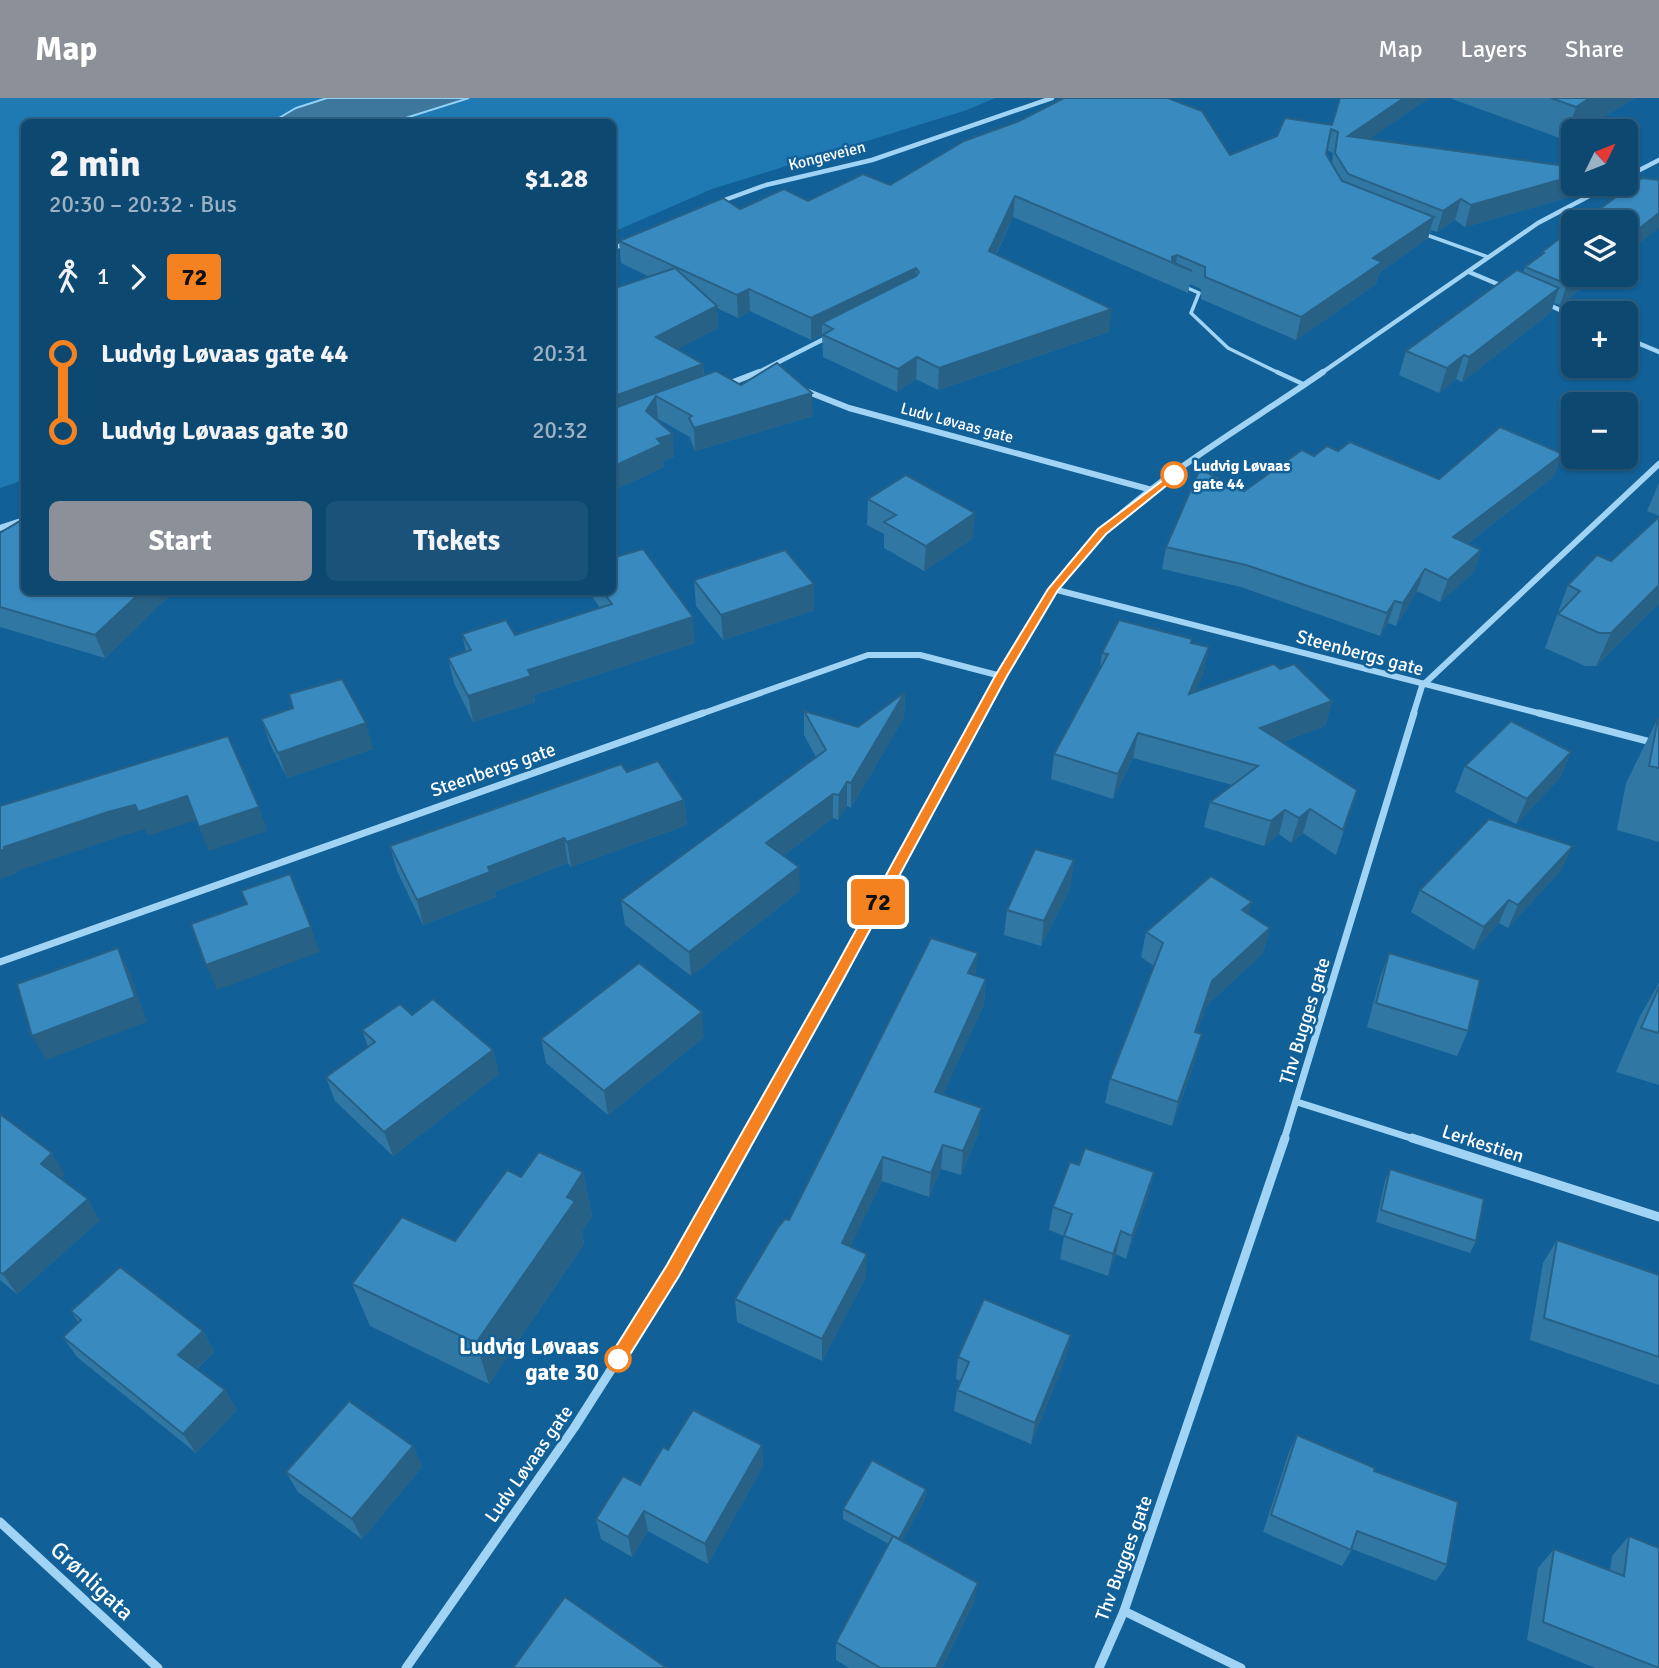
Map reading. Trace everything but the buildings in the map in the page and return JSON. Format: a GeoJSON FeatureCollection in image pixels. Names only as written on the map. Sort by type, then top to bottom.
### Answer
{"type":"FeatureCollection","features":[{"type":"Feature","properties":{"kind":"street","name":"Kongeveien"},"geometry":{"type":"LineString","coordinates":[[715,203],[766,185],[872,160],[1052,98]]}},
{"type":"Feature","properties":{"kind":"street"},"geometry":{"type":"LineString","coordinates":[[1638,171],[1659,160]]}},
{"type":"Feature","properties":{"kind":"street","name":"Ludv Løvaas gate"},"geometry":{"type":"LineString","coordinates":[[406,1668],[574,1428],[660,1293],[832,987],[1001,676],[1053,589],[1102,531],[1152,490],[1538,223],[1589,196]]}},
{"type":"Feature","properties":{"kind":"street"},"geometry":{"type":"LineString","coordinates":[[616,247],[639,237]]}},
{"type":"Feature","properties":{"kind":"street"},"geometry":{"type":"LineString","coordinates":[[1469,272],[1515,291]]}},
{"type":"Feature","properties":{"kind":"street"},"geometry":{"type":"LineString","coordinates":[[1538,301],[1561,311]]}},
{"type":"Feature","properties":{"kind":"street"},"geometry":{"type":"LineString","coordinates":[[722,386],[759,372],[830,336]]}},
{"type":"Feature","properties":{"kind":"street"},"geometry":{"type":"LineString","coordinates":[[1638,343],[1659,352]]}},
{"type":"Feature","properties":{"kind":"street"},"geometry":{"type":"LineString","coordinates":[[759,372],[772,377]]}},
{"type":"Feature","properties":{"kind":"street","name":"Ludv Løvaas gate"},"geometry":{"type":"LineString","coordinates":[[798,388],[849,408],[1152,490]]}},
{"type":"Feature","properties":{"kind":"street"},"geometry":{"type":"LineString","coordinates":[[1422,686],[1659,464]]}},
{"type":"Feature","properties":{"kind":"street"},"geometry":{"type":"LineString","coordinates":[[0,528],[21,521]]}},
{"type":"Feature","properties":{"kind":"street","name":"Steenbergs gate"},"geometry":{"type":"LineString","coordinates":[[1053,589],[1422,686],[1659,744]]}},
{"type":"Feature","properties":{"kind":"street","name":"Steenbergs gate"},"geometry":{"type":"LineString","coordinates":[[0,962],[868,655],[902,651],[939,657],[1001,676]]}},
{"type":"Feature","properties":{"kind":"street","name":"Thv Bugges gate"},"geometry":{"type":"LineString","coordinates":[[1099,1668],[1124,1612],[1297,1102],[1422,686]]}},
{"type":"Feature","properties":{"kind":"street","name":"Lerkestien"},"geometry":{"type":"LineString","coordinates":[[1297,1102],[1659,1217]]}},
{"type":"Feature","properties":{"kind":"street","name":"Grønligata"},"geometry":{"type":"LineString","coordinates":[[0,1522],[158,1668]]}},
{"type":"Feature","properties":{"kind":"street"},"geometry":{"type":"LineString","coordinates":[[1124,1612],[1241,1668]]}},
{"type":"Feature","properties":{"kind":"lane"},"geometry":{"type":"LineString","coordinates":[[1415,230],[1488,257]]}},
{"type":"Feature","properties":{"kind":"lane"},"geometry":{"type":"LineString","coordinates":[[1172,281],[1199,293],[1191,313],[1228,348],[1305,385]]}},
{"type":"Feature","properties":{"kind":"shaded area"},"geometry":{"type":"Polygon","coordinates":[[[0,98],[995,98],[967,110],[712,189],[616,231],[616,119],[21,119],[21,481],[0,488],[0,98]]]}},
{"type":"Feature","properties":{"kind":"shaded area"},"geometry":{"type":"Polygon","coordinates":[[[327,98],[469,98],[402,119],[277,119],[296,108],[327,98]]]}},
{"type":"Feature","properties":{"kind":"bus line","name":"72"},"geometry":{"type":"LineString","coordinates":[[618,1359],[673,1270],[838,976],[1001,676],[1053,589],[1076,558],[1102,531],[1174,475]]}},
{"type":"Feature","properties":{"kind":"place","name":"Ludvig Løvaas gate 44"},"geometry":{"type":"Point","coordinates":[1174,475]}},
{"type":"Feature","properties":{"kind":"place","name":"Ludvig Løvaas gate 30"},"geometry":{"type":"Point","coordinates":[618,1359]}}]}
